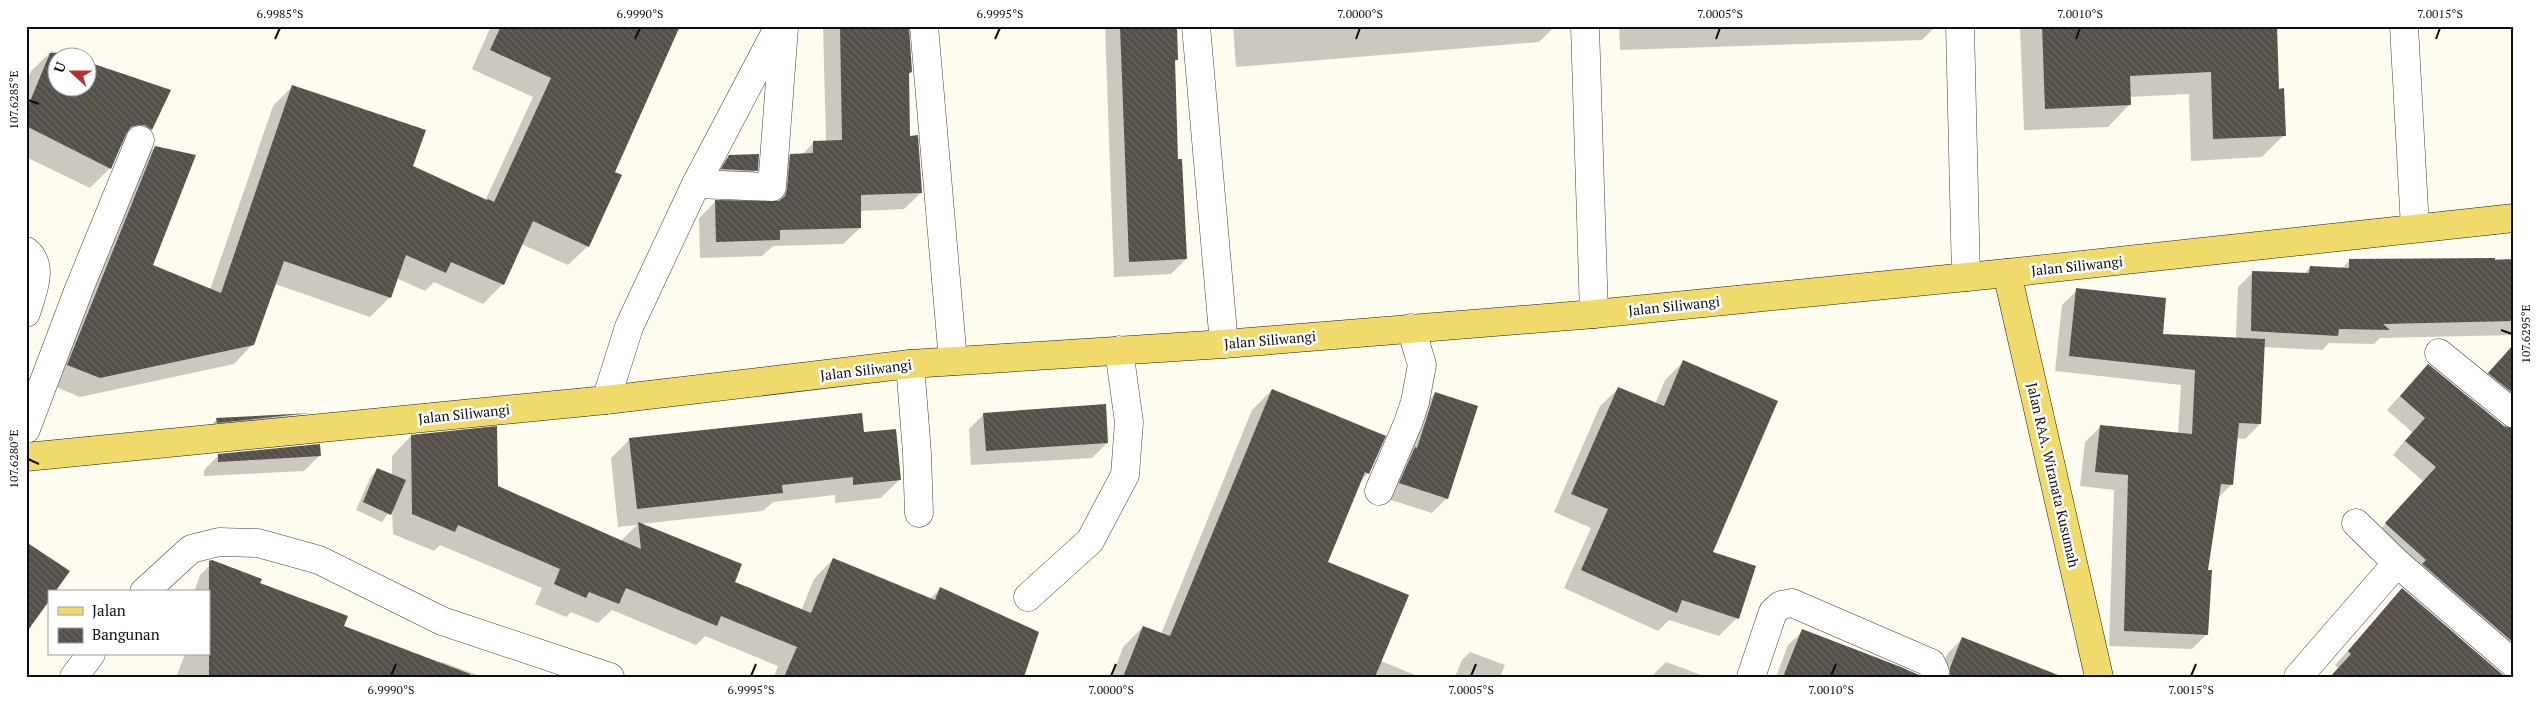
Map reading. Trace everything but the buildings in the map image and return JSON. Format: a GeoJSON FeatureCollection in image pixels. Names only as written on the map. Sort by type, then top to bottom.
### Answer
{"type":"FeatureCollection","features":[{"type":"Feature","properties":{"kind":"main road","name":"Jalan Siliwangi"},"geometry":{"type":"LineString","coordinates":[[26,457],[606,400],[910,364],[1224,344],[1594,314],[2007,273],[2514,218]]}},
{"type":"Feature","properties":{"kind":"main road","name":"Jalan RAA. Wiranata Kusumah"},"geometry":{"type":"LineString","coordinates":[[2007,273],[2099,677]]}},
{"type":"Feature","properties":{"kind":"street"},"geometry":{"type":"LineString","coordinates":[[606,400],[629,327],[696,184],[779,26]]}},
{"type":"Feature","properties":{"kind":"street"},"geometry":{"type":"LineString","coordinates":[[696,184],[772,187],[784,26]]}},
{"type":"Feature","properties":{"kind":"street"},"geometry":{"type":"LineString","coordinates":[[924,26],[953,361]]}},
{"type":"Feature","properties":{"kind":"street"},"geometry":{"type":"LineString","coordinates":[[1196,26],[1224,344]]}},
{"type":"Feature","properties":{"kind":"street"},"geometry":{"type":"LineString","coordinates":[[1585,26],[1594,314]]}},
{"type":"Feature","properties":{"kind":"street"},"geometry":{"type":"LineString","coordinates":[[1960,26],[1966,277]]}},
{"type":"Feature","properties":{"kind":"street"},"geometry":{"type":"LineString","coordinates":[[2404,26],[2415,228]]}},
{"type":"Feature","properties":{"kind":"street"},"geometry":{"type":"LineString","coordinates":[[26,429],[79,289],[140,140]]}},
{"type":"Feature","properties":{"kind":"street"},"geometry":{"type":"LineString","coordinates":[[26,251],[31,255],[37,269],[26,313]]}},
{"type":"Feature","properties":{"kind":"street"},"geometry":{"type":"LineString","coordinates":[[1379,491],[1415,402],[1422,365],[1411,328]]}},
{"type":"Feature","properties":{"kind":"street"},"geometry":{"type":"LineString","coordinates":[[1028,597],[1090,541],[1125,475],[1129,422],[1119,350]]}},
{"type":"Feature","properties":{"kind":"street"},"geometry":{"type":"LineString","coordinates":[[2439,353],[2514,414]]}},
{"type":"Feature","properties":{"kind":"street"},"geometry":{"type":"LineString","coordinates":[[910,364],[917,453],[919,513]]}},
{"type":"Feature","properties":{"kind":"street"},"geometry":{"type":"LineString","coordinates":[[2356,523],[2397,563],[2514,664]]}},
{"type":"Feature","properties":{"kind":"street"},"geometry":{"type":"LineString","coordinates":[[146,590],[191,549],[219,542],[258,543],[319,560],[442,622],[610,677]]}},
{"type":"Feature","properties":{"kind":"street"},"geometry":{"type":"LineString","coordinates":[[2298,677],[2397,563]]}},
{"type":"Feature","properties":{"kind":"street"},"geometry":{"type":"LineString","coordinates":[[1751,677],[1774,612],[1781,605],[1792,603],[1931,663],[1935,672],[1934,677]]}},
{"type":"Feature","properties":{"kind":"street"},"geometry":{"type":"LineString","coordinates":[[74,677],[90,656]]}}]}
